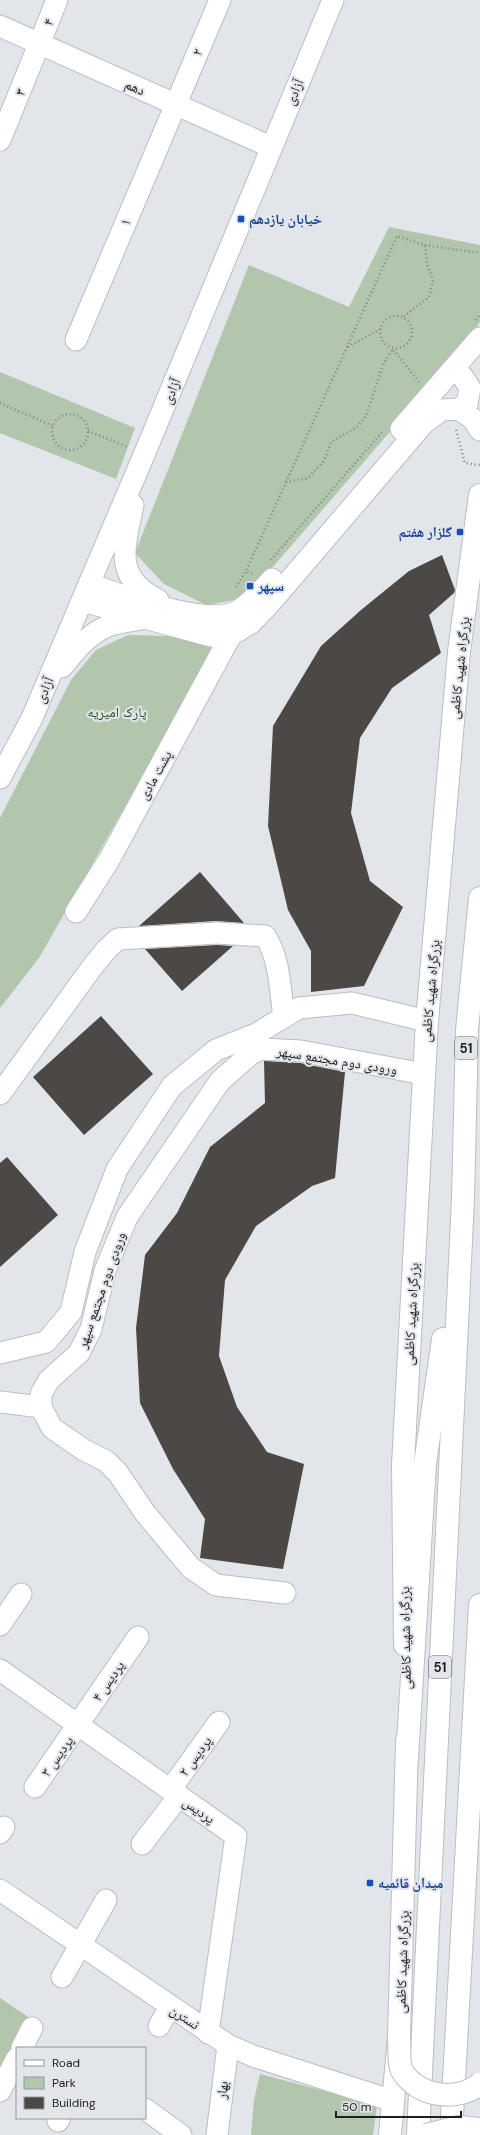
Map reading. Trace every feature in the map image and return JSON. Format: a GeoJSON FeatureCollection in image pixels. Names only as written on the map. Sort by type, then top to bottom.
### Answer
{"type":"FeatureCollection","features":[{"type":"Feature","properties":{"kind":"main road","name":"بزرگراه شهید کاظمی"},"geometry":{"type":"LineString","coordinates":[[390,2135],[399,2037],[407,1759],[402,1465],[427,1021],[460,652],[480,495]]}},
{"type":"Feature","properties":{"kind":"main road","name":"بزرگراه شهید کاظمی"},"geometry":{"type":"LineString","coordinates":[[418,2135],[463,1199],[467,1030],[480,898]]}},
{"type":"Feature","properties":{"kind":"main road"},"geometry":{"type":"LineString","coordinates":[[407,1759],[425,1464],[463,1199]]}},
{"type":"Feature","properties":{"kind":"main road"},"geometry":{"type":"LineString","coordinates":[[451,2135],[480,1605]]}},
{"type":"Feature","properties":{"kind":"main road"},"geometry":{"type":"LineString","coordinates":[[399,2037],[401,2070],[413,2083],[428,2092],[445,2096],[463,2093],[480,2084]]}},
{"type":"Feature","properties":{"kind":"main road"},"geometry":{"type":"LineString","coordinates":[[426,2135],[459,2127],[480,2129]]}},
{"type":"Feature","properties":{"kind":"street","name":"۴"},"geometry":{"type":"LineString","coordinates":[[39,44],[57,0]]}},
{"type":"Feature","properties":{"kind":"street","name":"۲"},"geometry":{"type":"LineString","coordinates":[[174,104],[220,0]]}},
{"type":"Feature","properties":{"kind":"street","name":"آزادی"},"geometry":{"type":"LineString","coordinates":[[0,778],[32,718],[86,593],[333,0]]}},
{"type":"Feature","properties":{"kind":"street","name":"دهم"},"geometry":{"type":"LineString","coordinates":[[0,26],[271,147]]}},
{"type":"Feature","properties":{"kind":"street","name":"۳"},"geometry":{"type":"LineString","coordinates":[[0,140],[39,44]]}},
{"type":"Feature","properties":{"kind":"street","name":"۱"},"geometry":{"type":"LineString","coordinates":[[76,340],[174,104]]}},
{"type":"Feature","properties":{"kind":"street"},"geometry":{"type":"LineString","coordinates":[[86,593],[187,613],[219,617],[238,611],[259,594],[451,371],[476,331]]}},
{"type":"Feature","properties":{"kind":"street"},"geometry":{"type":"LineString","coordinates":[[86,593],[147,618],[211,636],[231,635],[251,623],[272,601],[424,423],[442,410],[458,409],[467,404],[470,388],[462,376],[451,371]]}},
{"type":"Feature","properties":{"kind":"street"},"geometry":{"type":"LineString","coordinates":[[458,409],[473,419],[480,430]]}},
{"type":"Feature","properties":{"kind":"street"},"geometry":{"type":"LineString","coordinates":[[143,458],[123,552],[129,578],[145,594],[187,613]]}},
{"type":"Feature","properties":{"kind":"street"},"geometry":{"type":"LineString","coordinates":[[231,613],[231,635]]}},
{"type":"Feature","properties":{"kind":"street"},"geometry":{"type":"LineString","coordinates":[[32,718],[60,670],[81,644],[108,626],[147,618]]}},
{"type":"Feature","properties":{"kind":"street","name":"پشت مادی"},"geometry":{"type":"LineString","coordinates":[[76,912],[109,860],[231,635]]}},
{"type":"Feature","properties":{"kind":"street"},"geometry":{"type":"LineString","coordinates":[[0,1094],[93,966],[107,949],[118,939],[217,933],[265,936],[271,944],[274,956],[284,1017]]}},
{"type":"Feature","properties":{"kind":"street"},"geometry":{"type":"LineString","coordinates":[[0,1354],[46,1342],[71,1312],[85,1252],[117,1169],[172,1086],[216,1050],[256,1034],[299,1008],[352,1003],[427,1021]]}},
{"type":"Feature","properties":{"kind":"street","name":"ورودی دوم مجتمع سپهر"},"geometry":{"type":"LineString","coordinates":[[41,1407],[41,1394],[49,1380],[79,1353],[90,1329],[104,1271],[127,1217],[220,1081],[246,1057],[262,1049],[301,1051],[424,1074]]}},
{"type":"Feature","properties":{"kind":"street"},"geometry":{"type":"LineString","coordinates":[[0,1402],[41,1407],[52,1428],[84,1450],[106,1462],[118,1473],[145,1513],[190,1568],[216,1585],[285,1593]]}},
{"type":"Feature","properties":{"kind":"street"},"geometry":{"type":"LineString","coordinates":[[0,1625],[21,1594]]}},
{"type":"Feature","properties":{"kind":"street","name":"پردیس ۴"},"geometry":{"type":"LineString","coordinates":[[78,1725],[138,1637]]}},
{"type":"Feature","properties":{"kind":"street","name":"پردیس"},"geometry":{"type":"LineString","coordinates":[[0,1670],[236,1836],[208,2033]]}},
{"type":"Feature","properties":{"kind":"street","name":"پردیس ۲"},"geometry":{"type":"LineString","coordinates":[[142,1844],[219,1722]]}},
{"type":"Feature","properties":{"kind":"street","name":"پردیس ۳"},"geometry":{"type":"LineString","coordinates":[[35,1788],[78,1725]]}},
{"type":"Feature","properties":{"kind":"street","name":"نسترن"},"geometry":{"type":"LineString","coordinates":[[0,1890],[208,2033],[228,2045],[253,2056],[393,2101]]}},
{"type":"Feature","properties":{"kind":"street"},"geometry":{"type":"LineString","coordinates":[[62,1977],[106,1900]]}},
{"type":"Feature","properties":{"kind":"street"},"geometry":{"type":"LineString","coordinates":[[159,2026],[170,2007]]}},
{"type":"Feature","properties":{"kind":"street"},"geometry":{"type":"LineString","coordinates":[[22,2047],[32,2028]]}},
{"type":"Feature","properties":{"kind":"street","name":"بهار"},"geometry":{"type":"LineString","coordinates":[[217,2135],[228,2045]]}},
{"type":"Feature","properties":{"kind":"street"},"geometry":{"type":"LineString","coordinates":[[0,2091],[16,2060]]}},
{"type":"Feature","properties":{"kind":"street"},"geometry":{"type":"LineString","coordinates":[[146,2110],[181,2135]]}},
{"type":"Feature","properties":{"kind":"path"},"geometry":{"type":"LineString","coordinates":[[258,576],[246,571],[397,236],[425,245],[480,253]]}},
{"type":"Feature","properties":{"kind":"path"},"geometry":{"type":"LineString","coordinates":[[403,317],[429,297],[433,280],[427,264],[425,245]]}},
{"type":"Feature","properties":{"kind":"path"},"geometry":{"type":"LineString","coordinates":[[476,331],[480,314]]}},
{"type":"Feature","properties":{"kind":"path"},"geometry":{"type":"LineString","coordinates":[[286,482],[308,478],[324,461],[331,442],[357,428],[366,416],[383,365],[393,349],[404,347],[411,339],[412,334],[410,324],[403,317],[397,316],[386,319],[380,328],[347,348]]}},
{"type":"Feature","properties":{"kind":"path"},"geometry":{"type":"LineString","coordinates":[[380,328],[380,334],[384,344],[393,349],[422,386]]}},
{"type":"Feature","properties":{"kind":"path"},"geometry":{"type":"LineString","coordinates":[[0,404],[53,426]]}},
{"type":"Feature","properties":{"kind":"path"},"geometry":{"type":"LineString","coordinates":[[458,409],[456,434],[465,463],[480,465]]}},
{"type":"Feature","properties":{"kind":"path"},"geometry":{"type":"LineString","coordinates":[[70,414],[76,414],[84,421],[88,431],[84,443],[74,449],[67,450],[56,444],[52,432],[53,426],[59,417],[70,414]]}},
{"type":"Feature","properties":{"kind":"path"},"geometry":{"type":"LineString","coordinates":[[268,564],[386,427]]}},
{"type":"Feature","properties":{"kind":"path"},"geometry":{"type":"LineString","coordinates":[[88,431],[143,458]]}},
{"type":"Feature","properties":{"kind":"green space"},"geometry":{"type":"Polygon","coordinates":[[[389,227],[480,245],[480,322],[395,426],[246,598],[206,605],[164,584],[135,553],[249,265],[349,307],[389,227]]]}},
{"type":"Feature","properties":{"kind":"green space"},"geometry":{"type":"Polygon","coordinates":[[[0,372],[135,428],[116,479],[0,433],[0,372]]]}},
{"type":"Feature","properties":{"kind":"green space","name":"پارک امیریه"},"geometry":{"type":"Polygon","coordinates":[[[128,635],[167,636],[217,644],[39,958],[0,1008],[0,818],[71,680],[96,650],[128,635]]]}},
{"type":"Feature","properties":{"kind":"green space"},"geometry":{"type":"Polygon","coordinates":[[[0,1998],[31,2019],[0,2078],[0,1998]]]}},
{"type":"Feature","properties":{"kind":"green space"},"geometry":{"type":"Polygon","coordinates":[[[260,2074],[377,2105],[373,2135],[251,2135],[254,2100],[260,2074]]]}},
{"type":"Feature","properties":{"kind":"building"},"geometry":{"type":"Polygon","coordinates":[[[442,555],[455,590],[454,593],[429,615],[441,653],[392,688],[360,738],[351,813],[370,881],[403,907],[364,986],[311,992],[311,951],[288,910],[268,826],[273,726],[321,646],[361,610],[409,571],[442,555]]]}},
{"type":"Feature","properties":{"kind":"building"},"geometry":{"type":"Polygon","coordinates":[[[200,872],[244,923],[216,921],[139,926],[200,872]]]}},
{"type":"Feature","properties":{"kind":"building"},"geometry":{"type":"Polygon","coordinates":[[[217,945],[233,946],[182,991],[145,949],[217,945]]]}},
{"type":"Feature","properties":{"kind":"building"},"geometry":{"type":"Polygon","coordinates":[[[101,1016],[153,1074],[84,1135],[33,1077],[101,1016]]]}},
{"type":"Feature","properties":{"kind":"building"},"geometry":{"type":"Polygon","coordinates":[[[264,1061],[300,1063],[345,1072],[335,1178],[312,1186],[256,1226],[225,1280],[219,1356],[237,1407],[267,1452],[304,1464],[283,1569],[200,1558],[205,1519],[173,1469],[140,1403],[136,1328],[145,1255],[177,1213],[210,1147],[265,1103],[264,1061]]]}},
{"type":"Feature","properties":{"kind":"building"},"geometry":{"type":"Polygon","coordinates":[[[7,1157],[58,1215],[0,1267],[0,1163],[7,1157]]]}},
{"type":"Feature","properties":{"kind":"place","name":"خیابان یازدهم"},"geometry":{"type":"Point","coordinates":[241,219]}},
{"type":"Feature","properties":{"kind":"place","name":"گلزار هفتم"},"geometry":{"type":"Point","coordinates":[460,532]}},
{"type":"Feature","properties":{"kind":"place","name":"سپهر"},"geometry":{"type":"Point","coordinates":[250,586]}},
{"type":"Feature","properties":{"kind":"place","name":"میدان قائمیه"},"geometry":{"type":"Point","coordinates":[370,1883]}}]}
